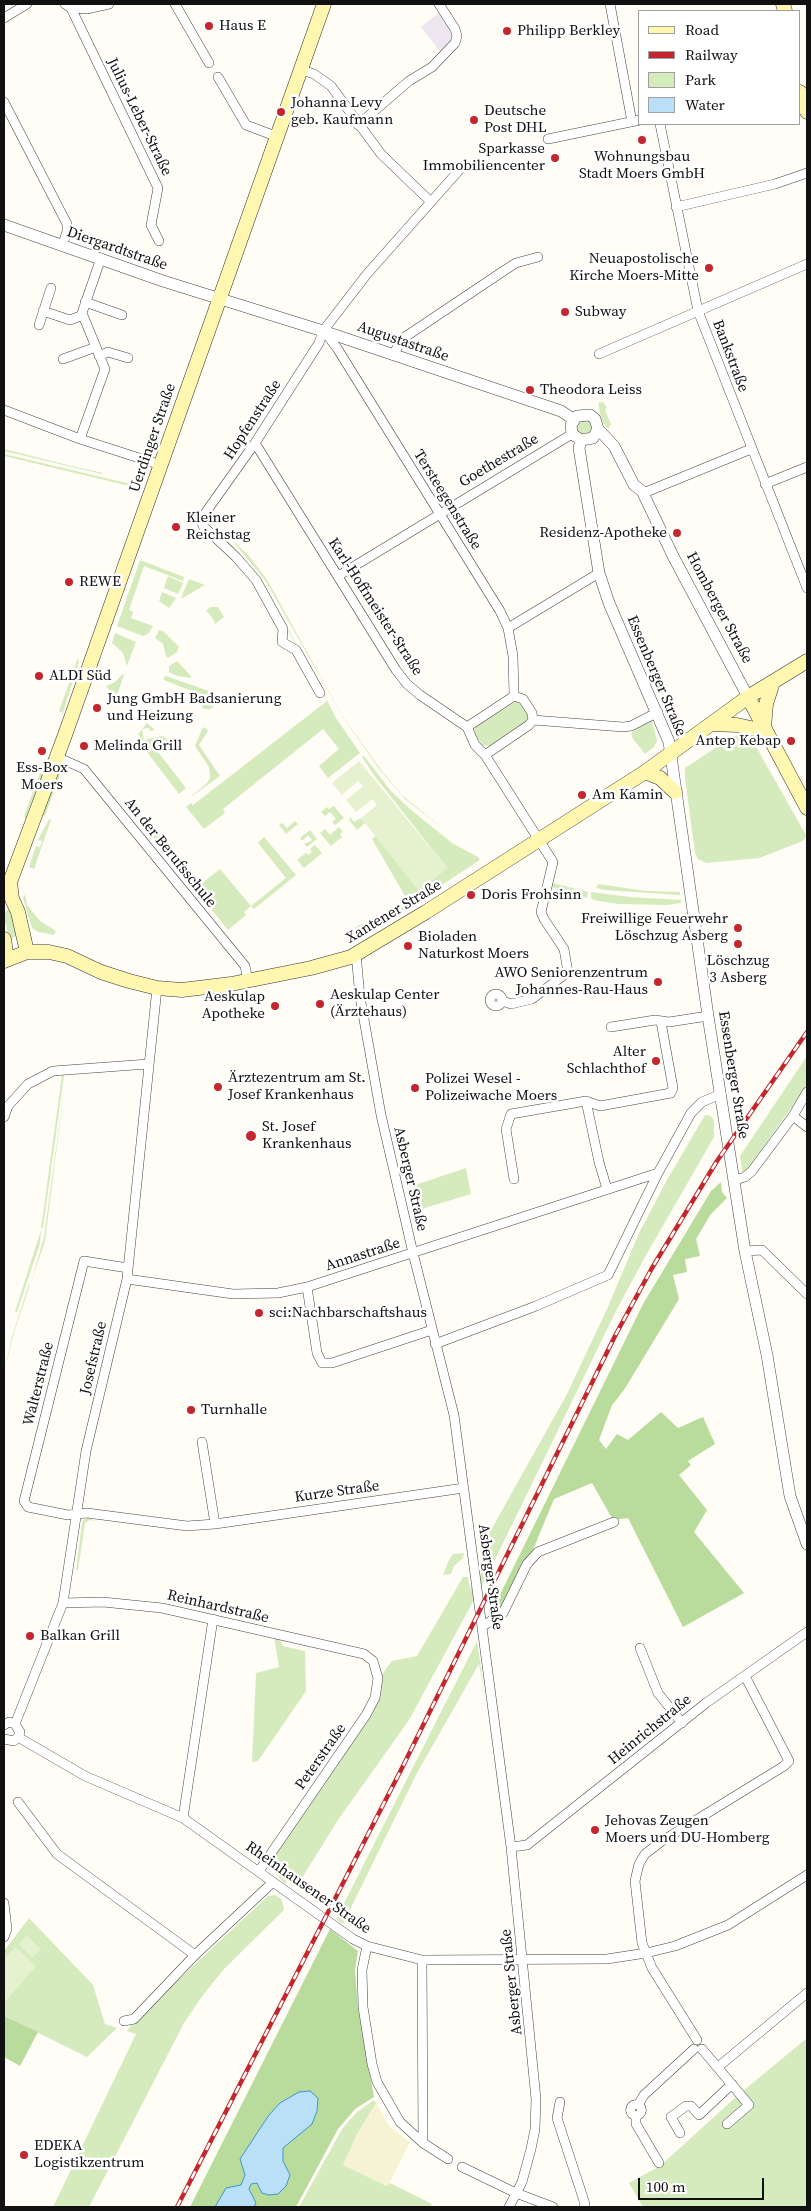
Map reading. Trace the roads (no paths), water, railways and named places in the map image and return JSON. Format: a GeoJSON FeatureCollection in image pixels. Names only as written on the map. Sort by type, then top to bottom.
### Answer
{"type":"FeatureCollection","features":[{"type":"Feature","properties":{"kind":"main road","name":"Uerdinger Straße"},"geometry":{"type":"LineString","coordinates":[[27,952],[18,912],[9,904],[7,885],[57,757],[221,299],[324,4]]}},
{"type":"Feature","properties":{"kind":"main road"},"geometry":{"type":"LineString","coordinates":[[801,94],[807,112]]}},
{"type":"Feature","properties":{"kind":"main road","name":"Xantener Straße"},"geometry":{"type":"LineString","coordinates":[[6,960],[27,952],[49,952],[67,956],[101,972],[157,988],[200,989],[311,968],[356,954],[376,944],[646,772],[748,697],[807,662]]}},
{"type":"Feature","properties":{"kind":"main road"},"geometry":{"type":"LineString","coordinates":[[712,724],[737,725],[764,731],[766,704],[772,682]]}},
{"type":"Feature","properties":{"kind":"main road","name":"Homberger Straße"},"geometry":{"type":"LineString","coordinates":[[748,697],[764,731],[807,808]]}},
{"type":"Feature","properties":{"kind":"main road"},"geometry":{"type":"LineString","coordinates":[[646,772],[660,778],[675,792]]}},
{"type":"Feature","properties":{"kind":"main road"},"geometry":{"type":"LineString","coordinates":[[4,939],[6,960]]}},
{"type":"Feature","properties":{"kind":"street"},"geometry":{"type":"LineString","coordinates":[[4,18],[26,4]]}},
{"type":"Feature","properties":{"kind":"street"},"geometry":{"type":"LineString","coordinates":[[68,6],[87,9],[109,4]]}},
{"type":"Feature","properties":{"kind":"street"},"geometry":{"type":"LineString","coordinates":[[176,4],[208,64]]}},
{"type":"Feature","properties":{"kind":"street"},"geometry":{"type":"LineString","coordinates":[[358,125],[409,81],[432,67],[456,43],[455,29],[439,4]]}},
{"type":"Feature","properties":{"kind":"street"},"geometry":{"type":"LineString","coordinates":[[548,139],[636,121],[610,4]]}},
{"type":"Feature","properties":{"kind":"street","name":"Julius-Leber-Straße"},"geometry":{"type":"LineString","coordinates":[[68,6],[158,188],[151,225],[159,241]]}},
{"type":"Feature","properties":{"kind":"street"},"geometry":{"type":"LineString","coordinates":[[302,70],[314,74],[331,86],[358,125],[392,165],[431,202]]}},
{"type":"Feature","properties":{"kind":"street"},"geometry":{"type":"LineString","coordinates":[[218,78],[246,125],[278,137]]}},
{"type":"Feature","properties":{"kind":"street"},"geometry":{"type":"LineString","coordinates":[[4,102],[67,224],[67,232],[62,246]]}},
{"type":"Feature","properties":{"kind":"street","name":"Bankstraße"},"geometry":{"type":"LineString","coordinates":[[660,125],[698,311],[807,588]]}},
{"type":"Feature","properties":{"kind":"street","name":"Hopfenstraße"},"geometry":{"type":"LineString","coordinates":[[320,693],[296,650],[282,642],[283,629],[256,580],[236,557],[203,526],[201,519],[256,443],[319,343],[323,331],[367,274],[462,167]]}},
{"type":"Feature","properties":{"kind":"street"},"geometry":{"type":"LineString","coordinates":[[676,207],[775,184],[807,173]]}},
{"type":"Feature","properties":{"kind":"street","name":"Diergardtstraße"},"geometry":{"type":"LineString","coordinates":[[4,225],[221,299]]}},
{"type":"Feature","properties":{"kind":"street"},"geometry":{"type":"LineString","coordinates":[[80,439],[105,369],[83,315],[102,258]]}},
{"type":"Feature","properties":{"kind":"street"},"geometry":{"type":"LineString","coordinates":[[393,355],[402,340],[504,270],[516,263],[538,258]]}},
{"type":"Feature","properties":{"kind":"street"},"geometry":{"type":"LineString","coordinates":[[599,354],[807,264]]}},
{"type":"Feature","properties":{"kind":"street"},"geometry":{"type":"LineString","coordinates":[[39,325],[51,288]]}},
{"type":"Feature","properties":{"kind":"street","name":"Augustastraße"},"geometry":{"type":"LineString","coordinates":[[221,299],[323,331],[561,411],[574,419]]}},
{"type":"Feature","properties":{"kind":"street"},"geometry":{"type":"LineString","coordinates":[[86,302],[122,315]]}},
{"type":"Feature","properties":{"kind":"street"},"geometry":{"type":"LineString","coordinates":[[43,311],[70,320],[83,315]]}},
{"type":"Feature","properties":{"kind":"street","name":"Tersteegenstraße"},"geometry":{"type":"LineString","coordinates":[[323,331],[337,348],[438,514],[500,611],[508,628],[514,656],[514,696]]}},
{"type":"Feature","properties":{"kind":"street"},"geometry":{"type":"LineString","coordinates":[[62,359],[96,347]]}},
{"type":"Feature","properties":{"kind":"street"},"geometry":{"type":"LineString","coordinates":[[99,356],[108,352],[128,358]]}},
{"type":"Feature","properties":{"kind":"street"},"geometry":{"type":"LineString","coordinates":[[4,410],[80,439],[161,465]]}},
{"type":"Feature","properties":{"kind":"street","name":"Homberger Straße"},"geometry":{"type":"LineString","coordinates":[[574,419],[580,414],[590,415],[595,419],[598,429],[614,446],[634,485],[642,491],[672,556],[748,697]]}},
{"type":"Feature","properties":{"kind":"street"},"geometry":{"type":"LineString","coordinates":[[574,419],[571,424],[577,437],[592,438],[598,429]]}},
{"type":"Feature","properties":{"kind":"street","name":"Goethestraße"},"geometry":{"type":"LineString","coordinates":[[338,576],[438,514],[577,437]]}},
{"type":"Feature","properties":{"kind":"street","name":"Essenberger Straße"},"geometry":{"type":"LineString","coordinates":[[577,437],[599,573],[668,738],[708,1016],[735,1180],[744,1251],[767,1356],[790,1496],[807,1544]]}},
{"type":"Feature","properties":{"kind":"street","name":"Karl-Hoffmeister-Straße"},"geometry":{"type":"LineString","coordinates":[[256,443],[407,684],[420,696],[467,727],[475,744],[485,754],[553,862],[542,916],[564,949],[568,972],[532,998],[511,1004],[503,1001]]}},
{"type":"Feature","properties":{"kind":"street"},"geometry":{"type":"LineString","coordinates":[[642,491],[646,492],[751,449]]}},
{"type":"Feature","properties":{"kind":"street"},"geometry":{"type":"LineString","coordinates":[[765,484],[807,467]]}},
{"type":"Feature","properties":{"kind":"street"},"geometry":{"type":"LineString","coordinates":[[508,628],[599,573]]}},
{"type":"Feature","properties":{"kind":"street"},"geometry":{"type":"LineString","coordinates":[[467,727],[514,696],[523,699],[532,713],[533,720],[529,725],[485,754]]}},
{"type":"Feature","properties":{"kind":"street"},"geometry":{"type":"LineString","coordinates":[[533,720],[623,728],[632,726],[658,712]]}},
{"type":"Feature","properties":{"kind":"street","name":"An der Berufsschule"},"geometry":{"type":"LineString","coordinates":[[57,757],[84,769],[245,966],[248,981]]}},
{"type":"Feature","properties":{"kind":"street","name":"Asberger Straße"},"geometry":{"type":"LineString","coordinates":[[356,954],[360,997],[381,1115],[454,1416],[511,1847],[524,1959],[536,2099],[535,2129],[531,2149],[522,2182],[509,2207]]}},
{"type":"Feature","properties":{"kind":"street","name":"Josefstraße"},"geometry":{"type":"LineString","coordinates":[[15,1724],[64,1603],[86,1451],[127,1279],[157,988]]}},
{"type":"Feature","properties":{"kind":"street"},"geometry":{"type":"LineString","coordinates":[[611,1027],[655,1020],[669,1022],[708,1016]]}},
{"type":"Feature","properties":{"kind":"street"},"geometry":{"type":"LineString","coordinates":[[514,1179],[506,1129],[511,1114],[586,1101],[600,1106],[671,1093],[673,1088],[661,1022]]}},
{"type":"Feature","properties":{"kind":"street"},"geometry":{"type":"LineString","coordinates":[[4,1117],[8,1106],[28,1084],[53,1071],[148,1064]]}},
{"type":"Feature","properties":{"kind":"street"},"geometry":{"type":"LineString","coordinates":[[735,1180],[746,1177],[752,1171],[793,1116],[807,1092]]}},
{"type":"Feature","properties":{"kind":"street"},"geometry":{"type":"LineString","coordinates":[[435,1344],[536,1306],[608,1275],[658,1173],[696,1107],[721,1094]]}},
{"type":"Feature","properties":{"kind":"street"},"geometry":{"type":"LineString","coordinates":[[586,1101],[599,1162],[607,1189]]}},
{"type":"Feature","properties":{"kind":"street"},"geometry":{"type":"LineString","coordinates":[[793,1116],[807,1127]]}},
{"type":"Feature","properties":{"kind":"street","name":"Annastraße"},"geometry":{"type":"LineString","coordinates":[[127,1279],[233,1294],[278,1293],[307,1287],[658,1173]]}},
{"type":"Feature","properties":{"kind":"street"},"geometry":{"type":"LineString","coordinates":[[744,1251],[762,1250],[807,1294]]}},
{"type":"Feature","properties":{"kind":"street","name":"Walterstraße"},"geometry":{"type":"LineString","coordinates":[[77,1514],[68,1515],[33,1509],[28,1507],[24,1501],[84,1261],[128,1268]]}},
{"type":"Feature","properties":{"kind":"street"},"geometry":{"type":"LineString","coordinates":[[307,1287],[317,1353],[322,1363],[332,1363],[432,1330]]}},
{"type":"Feature","properties":{"kind":"street"},"geometry":{"type":"LineString","coordinates":[[202,1442],[215,1524]]}},
{"type":"Feature","properties":{"kind":"street","name":"Kurze Straße"},"geometry":{"type":"LineString","coordinates":[[77,1514],[87,1513],[187,1526],[215,1524],[464,1488]]}},
{"type":"Feature","properties":{"kind":"street"},"geometry":{"type":"LineString","coordinates":[[483,1626],[503,1614],[526,1564],[538,1552],[614,1522]]}},
{"type":"Feature","properties":{"kind":"street","name":"Reinhardstraße"},"geometry":{"type":"LineString","coordinates":[[64,1603],[103,1602],[141,1604],[364,1654]]}},
{"type":"Feature","properties":{"kind":"street"},"geometry":{"type":"LineString","coordinates":[[183,1818],[213,1620]]}},
{"type":"Feature","properties":{"kind":"street","name":"Heinrichstraße"},"geometry":{"type":"LineString","coordinates":[[511,1847],[527,1845],[682,1722],[807,1632]]}},
{"type":"Feature","properties":{"kind":"street"},"geometry":{"type":"LineString","coordinates":[[640,1648],[658,1693],[682,1722]]}},
{"type":"Feature","properties":{"kind":"street","name":"Peterstraße"},"geometry":{"type":"LineString","coordinates":[[259,1870],[362,1722],[375,1698],[378,1678],[373,1661],[364,1654]]}},
{"type":"Feature","properties":{"kind":"street"},"geometry":{"type":"LineString","coordinates":[[727,2124],[749,2105],[698,2046],[652,1968],[642,1943],[635,1881],[639,1864],[645,1854],[662,1841],[784,1766],[789,1761],[745,1676]]}},
{"type":"Feature","properties":{"kind":"street"},"geometry":{"type":"LineString","coordinates":[[4,1725],[9,1722],[15,1724],[19,1730],[18,1737],[14,1741],[5,1742]]}},
{"type":"Feature","properties":{"kind":"street","name":"Rheinhausener Straße"},"geometry":{"type":"LineString","coordinates":[[18,1737],[86,1776],[183,1818],[259,1870],[353,1939],[366,1946],[361,1986],[372,2064],[377,2082],[389,2106],[400,2122],[424,2143],[448,2159]]}},
{"type":"Feature","properties":{"kind":"street"},"geometry":{"type":"LineString","coordinates":[[18,1802],[57,1854],[196,1955]]}},
{"type":"Feature","properties":{"kind":"street"},"geometry":{"type":"LineString","coordinates":[[366,1946],[422,1960],[607,1959],[646,1953],[674,1946],[728,1925],[807,1876]]}},
{"type":"Feature","properties":{"kind":"street"},"geometry":{"type":"LineString","coordinates":[[124,2021],[134,2019],[196,1955],[273,1882]]}},
{"type":"Feature","properties":{"kind":"street"},"geometry":{"type":"LineString","coordinates":[[4,1903],[6,1929],[4,1937]]}},
{"type":"Feature","properties":{"kind":"street"},"geometry":{"type":"LineString","coordinates":[[422,1960],[424,2143]]}},
{"type":"Feature","properties":{"kind":"street"},"geometry":{"type":"LineString","coordinates":[[718,2067],[807,1992]]}},
{"type":"Feature","properties":{"kind":"street"},"geometry":{"type":"LineString","coordinates":[[659,2163],[636,2124],[636,2116],[640,2114],[641,2110],[638,2105],[644,2095],[698,2046]]}},
{"type":"Feature","properties":{"kind":"street"},"geometry":{"type":"LineString","coordinates":[[680,2133],[671,2117],[686,2106],[691,2106],[699,2115],[732,2084]]}},
{"type":"Feature","properties":{"kind":"street"},"geometry":{"type":"LineString","coordinates":[[560,2102],[557,2118],[585,2204],[584,2207]]}},
{"type":"Feature","properties":{"kind":"street"},"geometry":{"type":"LineString","coordinates":[[462,2167],[516,2193],[553,2207]]}},
{"type":"Feature","properties":{"kind":"water"},"geometry":{"type":"Polygon","coordinates":[[[310,2091],[318,2098],[317,2111],[312,2124],[283,2148],[283,2161],[290,2175],[286,2186],[278,2194],[269,2195],[262,2193],[257,2183],[251,2184],[249,2189],[256,2203],[254,2207],[215,2207],[226,2188],[241,2185],[245,2175],[240,2159],[269,2115],[280,2103],[299,2092],[310,2091]]]}},
{"type":"Feature","properties":{"kind":"railway"},"geometry":{"type":"LineString","coordinates":[[177,2207],[402,1768],[616,1334],[652,1268],[717,1161],[807,1032]]}},
{"type":"Feature","properties":{"kind":"place","name":"Haus E"},"geometry":{"type":"Point","coordinates":[209,26]}},
{"type":"Feature","properties":{"kind":"place","name":"Philipp Berkley"},"geometry":{"type":"Point","coordinates":[507,31]}},
{"type":"Feature","properties":{"kind":"place","name":"Johanna Levy geb. Kaufmann"},"geometry":{"type":"Point","coordinates":[281,112]}},
{"type":"Feature","properties":{"kind":"place","name":"Deutsche Post DHL"},"geometry":{"type":"Point","coordinates":[474,120]}},
{"type":"Feature","properties":{"kind":"place","name":"Wohnungsbau Stadt Moers GmbH"},"geometry":{"type":"Point","coordinates":[642,140]}},
{"type":"Feature","properties":{"kind":"place","name":"Sparkasse Immobiliencenter"},"geometry":{"type":"Point","coordinates":[555,158]}},
{"type":"Feature","properties":{"kind":"place","name":"Neuapostolische Kirche Moers-Mitte"},"geometry":{"type":"Point","coordinates":[709,268]}},
{"type":"Feature","properties":{"kind":"place","name":"Subway"},"geometry":{"type":"Point","coordinates":[565,312]}},
{"type":"Feature","properties":{"kind":"place","name":"Theodora Leiss"},"geometry":{"type":"Point","coordinates":[530,390]}},
{"type":"Feature","properties":{"kind":"place","name":"Kleiner Reichstag"},"geometry":{"type":"Point","coordinates":[176,527]}},
{"type":"Feature","properties":{"kind":"place","name":"Residenz-Apotheke"},"geometry":{"type":"Point","coordinates":[677,533]}},
{"type":"Feature","properties":{"kind":"place","name":"REWE"},"geometry":{"type":"Point","coordinates":[69,582]}},
{"type":"Feature","properties":{"kind":"place","name":"ALDI Süd"},"geometry":{"type":"Point","coordinates":[39,676]}},
{"type":"Feature","properties":{"kind":"place","name":"Jung GmbH Badsanierung und Heizung"},"geometry":{"type":"Point","coordinates":[97,708]}},
{"type":"Feature","properties":{"kind":"place","name":"Antep Kebap"},"geometry":{"type":"Point","coordinates":[791,741]}},
{"type":"Feature","properties":{"kind":"place","name":"Melinda Grill"},"geometry":{"type":"Point","coordinates":[84,746]}},
{"type":"Feature","properties":{"kind":"place","name":"Ess-Box Moers"},"geometry":{"type":"Point","coordinates":[42,751]}},
{"type":"Feature","properties":{"kind":"place","name":"Am Kamin"},"geometry":{"type":"Point","coordinates":[582,795]}},
{"type":"Feature","properties":{"kind":"place","name":"Doris Frohsinn"},"geometry":{"type":"Point","coordinates":[471,895]}},
{"type":"Feature","properties":{"kind":"place","name":"Freiwillige Feuerwehr Löschzug Asberg"},"geometry":{"type":"Point","coordinates":[738,928]}},
{"type":"Feature","properties":{"kind":"place","name":"Löschzug 3 Asberg"},"geometry":{"type":"Point","coordinates":[738,944]}},
{"type":"Feature","properties":{"kind":"place","name":"Bioladen Naturkost Moers"},"geometry":{"type":"Point","coordinates":[408,946]}},
{"type":"Feature","properties":{"kind":"place","name":"AWO Seniorenzentrum Johannes-Rau-Haus"},"geometry":{"type":"Point","coordinates":[658,982]}},
{"type":"Feature","properties":{"kind":"place","name":"Aeskulap Center (Ärztehaus)"},"geometry":{"type":"Point","coordinates":[320,1004]}},
{"type":"Feature","properties":{"kind":"place","name":"Aeskulap Apotheke"},"geometry":{"type":"Point","coordinates":[275,1006]}},
{"type":"Feature","properties":{"kind":"place","name":"Alter Schlachthof"},"geometry":{"type":"Point","coordinates":[656,1061]}},
{"type":"Feature","properties":{"kind":"place","name":"Ärztezentrum am St. Josef Krankenhaus"},"geometry":{"type":"Point","coordinates":[218,1087]}},
{"type":"Feature","properties":{"kind":"place","name":"Polizei Wesel - Polizeiwache Moers"},"geometry":{"type":"Point","coordinates":[415,1088]}},
{"type":"Feature","properties":{"kind":"place","name":"St. Josef Krankenhaus"},"geometry":{"type":"Point","coordinates":[251,1136]}},
{"type":"Feature","properties":{"kind":"place","name":"sci:Nachbarschaftshaus"},"geometry":{"type":"Point","coordinates":[259,1313]}},
{"type":"Feature","properties":{"kind":"place","name":"Turnhalle"},"geometry":{"type":"Point","coordinates":[191,1410]}},
{"type":"Feature","properties":{"kind":"place","name":"Balkan Grill"},"geometry":{"type":"Point","coordinates":[30,1636]}},
{"type":"Feature","properties":{"kind":"place","name":"Jehovas Zeugen Moers und DU-Homberg"},"geometry":{"type":"Point","coordinates":[595,1830]}},
{"type":"Feature","properties":{"kind":"place","name":"EDEKA Logistikzentrum"},"geometry":{"type":"Point","coordinates":[24,2155]}}]}
